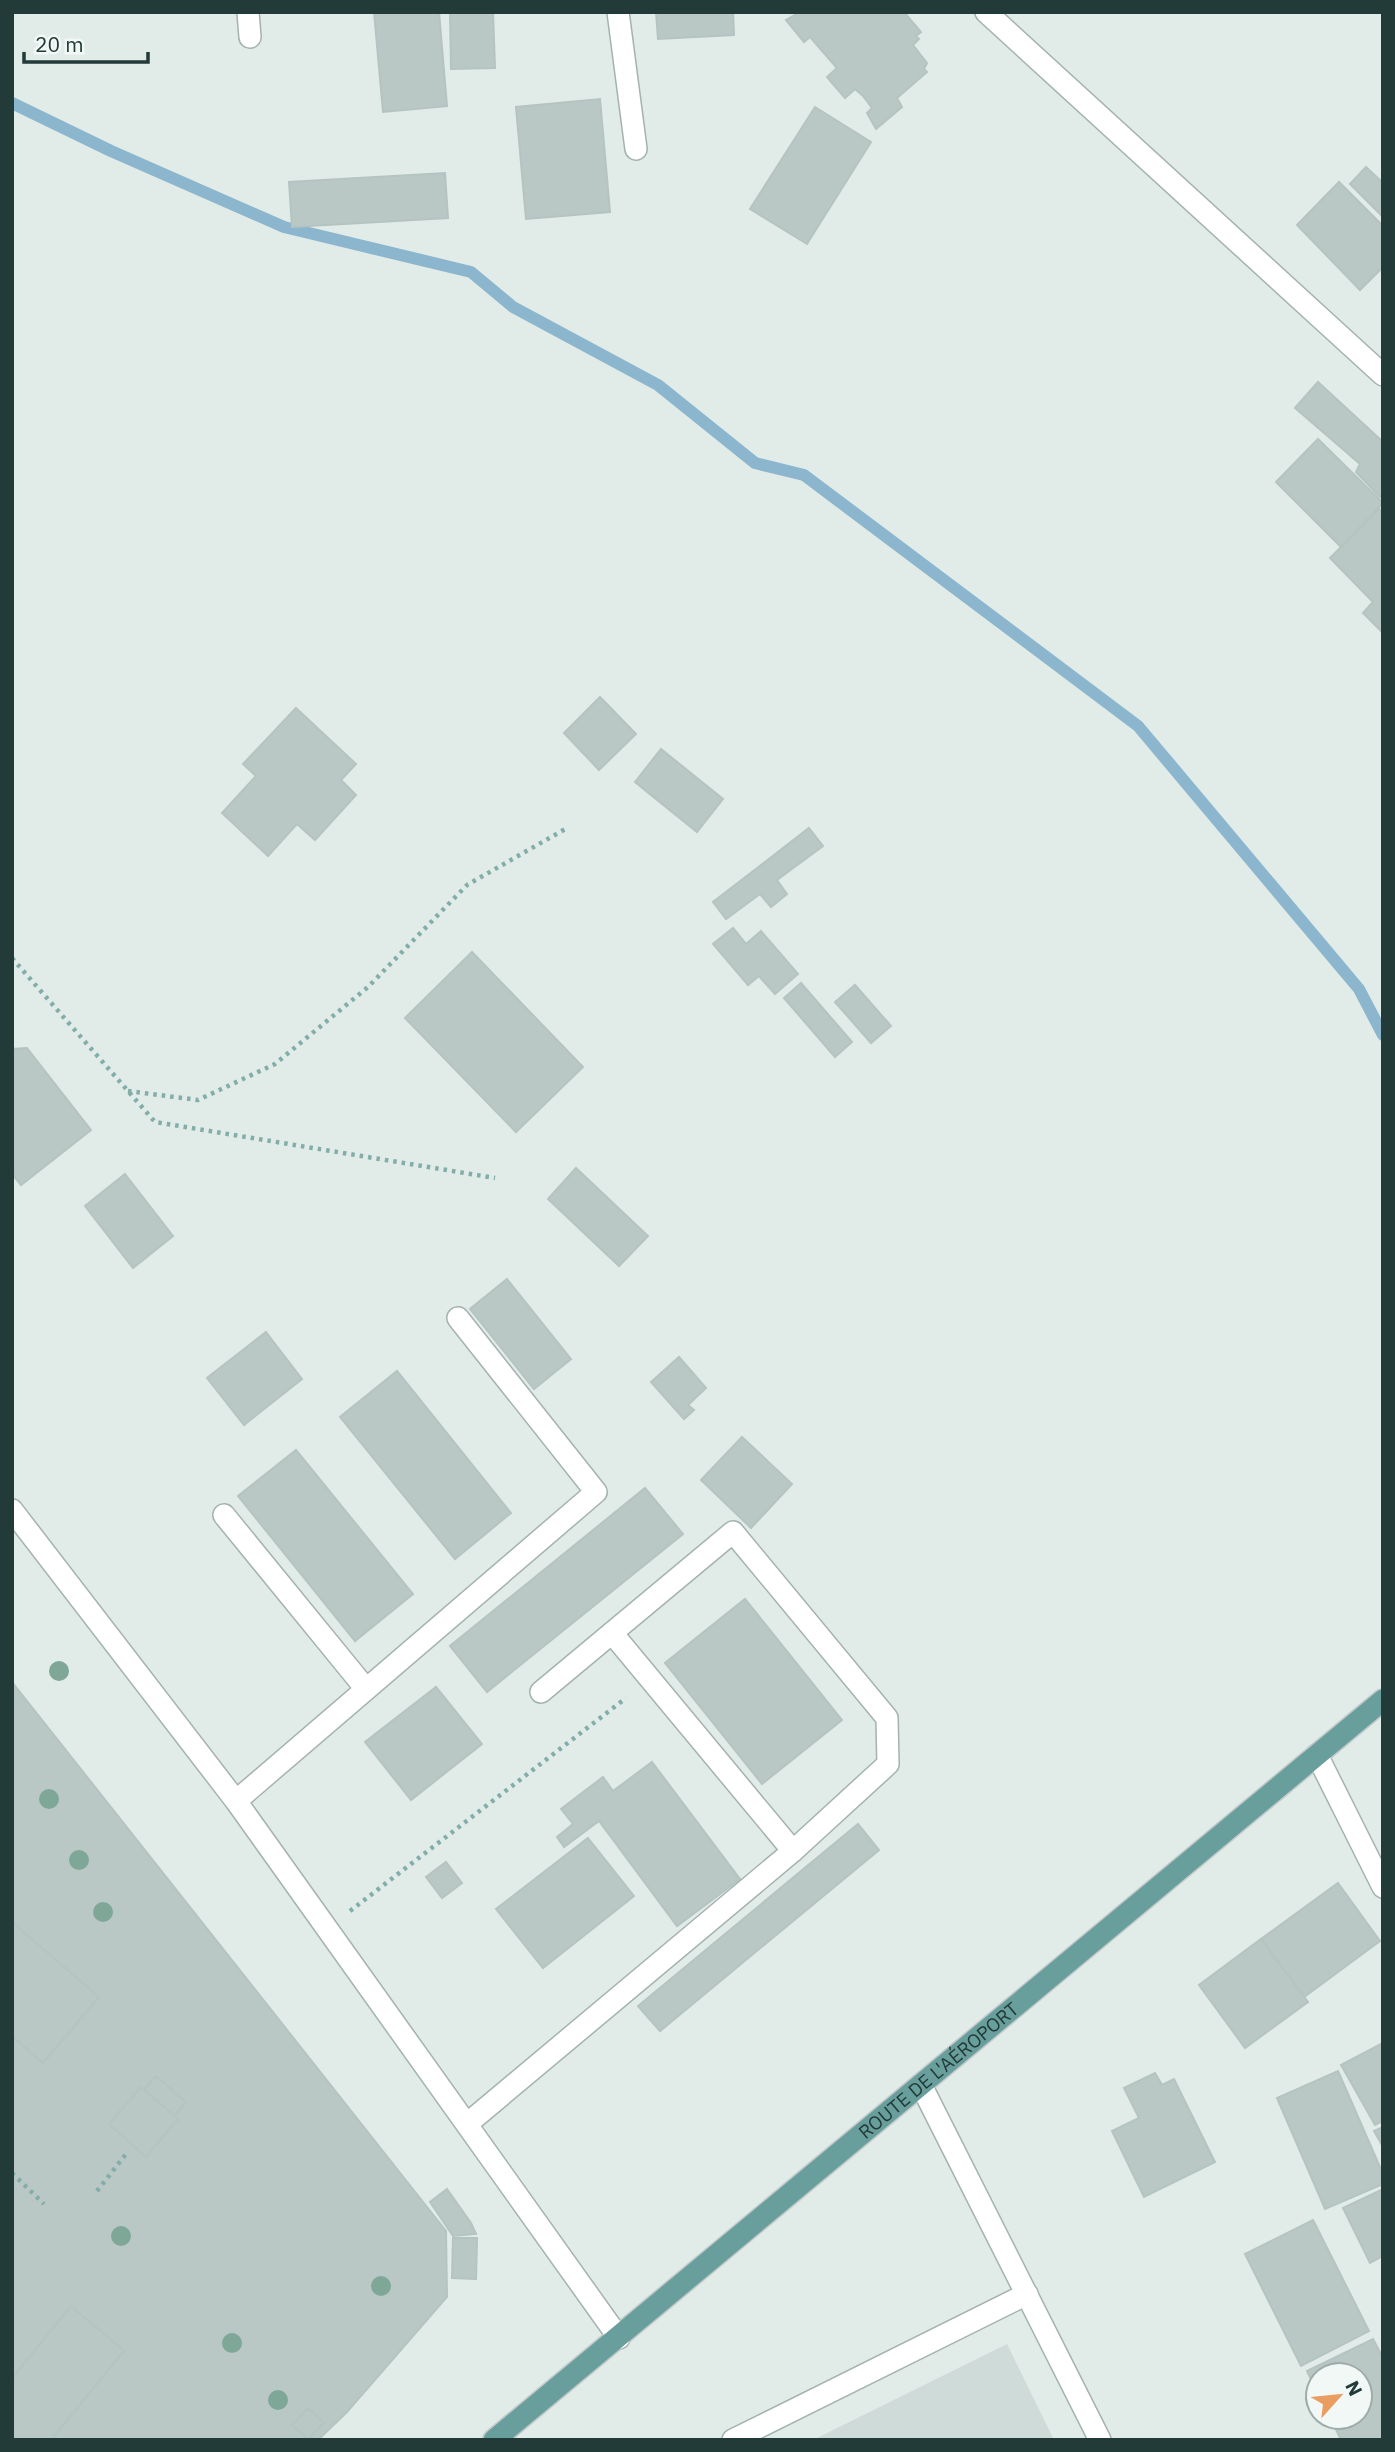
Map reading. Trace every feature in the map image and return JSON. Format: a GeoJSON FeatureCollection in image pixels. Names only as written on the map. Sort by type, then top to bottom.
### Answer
{"type":"FeatureCollection","features":[{"type":"Feature","properties":{"kind":"main road","name":"ROUTE DE L'AÉROPORT"},"geometry":{"type":"LineString","coordinates":[[494,2440],[1383,1700]]}},
{"type":"Feature","properties":{"kind":"street"},"geometry":{"type":"LineString","coordinates":[[248,12],[250,37]]}},
{"type":"Feature","properties":{"kind":"street"},"geometry":{"type":"LineString","coordinates":[[618,12],[636,149]]}},
{"type":"Feature","properties":{"kind":"street"},"geometry":{"type":"LineString","coordinates":[[986,12],[1383,375]]}},
{"type":"Feature","properties":{"kind":"street"},"geometry":{"type":"LineString","coordinates":[[236,1801],[596,1492],[458,1318]]}},
{"type":"Feature","properties":{"kind":"street"},"geometry":{"type":"LineString","coordinates":[[12,1510],[236,1801],[619,2338]]}},
{"type":"Feature","properties":{"kind":"street"},"geometry":{"type":"LineString","coordinates":[[224,1515],[366,1689]]}},
{"type":"Feature","properties":{"kind":"street"},"geometry":{"type":"LineString","coordinates":[[467,2124],[793,1851],[888,1764],[887,1718],[733,1532],[541,1692]]}},
{"type":"Feature","properties":{"kind":"street"},"geometry":{"type":"LineString","coordinates":[[612,1633],[793,1851]]}},
{"type":"Feature","properties":{"kind":"street"},"geometry":{"type":"LineString","coordinates":[[1317,1755],[1383,1886]]}},
{"type":"Feature","properties":{"kind":"street"},"geometry":{"type":"LineString","coordinates":[[921,2085],[1100,2440]]}},
{"type":"Feature","properties":{"kind":"street"},"geometry":{"type":"LineString","coordinates":[[733,2440],[1027,2294]]}},
{"type":"Feature","properties":{"kind":"path"},"geometry":{"type":"LineString","coordinates":[[128,1091],[198,1100],[275,1064],[368,988],[467,885],[567,828]]}},
{"type":"Feature","properties":{"kind":"path"},"geometry":{"type":"LineString","coordinates":[[12,958],[155,1122],[495,1178]]}},
{"type":"Feature","properties":{"kind":"path"},"geometry":{"type":"LineString","coordinates":[[328,1929],[650,1679]]}},
{"type":"Feature","properties":{"kind":"path"},"geometry":{"type":"LineString","coordinates":[[97,2191],[126,2154]]}},
{"type":"Feature","properties":{"kind":"path"},"geometry":{"type":"LineString","coordinates":[[12,2173],[44,2204]]}},
{"type":"Feature","properties":{"kind":"shaded area"},"geometry":{"type":"Polygon","coordinates":[[[1007,2344],[1054,2440],[813,2440],[1007,2344]]]}},
{"type":"Feature","properties":{"kind":"building"},"geometry":{"type":"Polygon","coordinates":[[[374,12],[439,12],[447,106],[383,112],[374,12]]]}},
{"type":"Feature","properties":{"kind":"building"},"geometry":{"type":"Polygon","coordinates":[[[450,12],[493,12],[495,68],[451,69],[450,12]]]}},
{"type":"Feature","properties":{"kind":"building"},"geometry":{"type":"Polygon","coordinates":[[[656,12],[733,12],[734,35],[658,39],[656,12]]]}},
{"type":"Feature","properties":{"kind":"building"},"geometry":{"type":"Polygon","coordinates":[[[800,12],[904,12],[921,32],[916,36],[919,39],[913,45],[927,63],[924,69],[927,72],[897,98],[902,107],[876,129],[867,113],[872,108],[863,96],[855,89],[845,98],[827,77],[837,68],[810,37],[804,42],[786,20],[800,12]]]}},
{"type":"Feature","properties":{"kind":"building"},"geometry":{"type":"Polygon","coordinates":[[[600,99],[610,212],[526,219],[516,107],[600,99]]]}},
{"type":"Feature","properties":{"kind":"building"},"geometry":{"type":"Polygon","coordinates":[[[815,107],[871,142],[807,244],[750,209],[815,107]]]}},
{"type":"Feature","properties":{"kind":"building"},"geometry":{"type":"Polygon","coordinates":[[[1366,167],[1383,183],[1383,217],[1350,184],[1366,167]]]}},
{"type":"Feature","properties":{"kind":"building"},"geometry":{"type":"Polygon","coordinates":[[[445,173],[448,218],[292,227],[289,182],[445,173]]]}},
{"type":"Feature","properties":{"kind":"building"},"geometry":{"type":"Polygon","coordinates":[[[1339,182],[1383,226],[1383,267],[1360,290],[1297,225],[1339,182]]]}},
{"type":"Feature","properties":{"kind":"building"},"geometry":{"type":"Polygon","coordinates":[[[1318,382],[1383,442],[1383,494],[1380,497],[1356,472],[1360,464],[1295,408],[1318,382]]]}},
{"type":"Feature","properties":{"kind":"building"},"geometry":{"type":"Polygon","coordinates":[[[1318,439],[1383,503],[1341,547],[1276,482],[1318,439]]]}},
{"type":"Feature","properties":{"kind":"building"},"geometry":{"type":"Polygon","coordinates":[[[1379,509],[1383,512],[1383,633],[1363,613],[1373,602],[1330,558],[1379,509]]]}},
{"type":"Feature","properties":{"kind":"building"},"geometry":{"type":"Polygon","coordinates":[[[600,697],[636,734],[599,770],[564,733],[600,697]]]}},
{"type":"Feature","properties":{"kind":"building"},"geometry":{"type":"Polygon","coordinates":[[[296,708],[356,764],[341,780],[356,795],[315,840],[297,824],[268,856],[222,813],[256,776],[243,764],[296,708]]]}},
{"type":"Feature","properties":{"kind":"building"},"geometry":{"type":"Polygon","coordinates":[[[661,749],[723,799],[697,832],[635,782],[661,749]]]}},
{"type":"Feature","properties":{"kind":"building"},"geometry":{"type":"Polygon","coordinates":[[[809,828],[823,846],[777,880],[787,894],[771,907],[760,894],[726,919],[713,902],[809,828]]]}},
{"type":"Feature","properties":{"kind":"building"},"geometry":{"type":"Polygon","coordinates":[[[733,928],[746,944],[761,931],[798,974],[775,994],[759,976],[748,985],[713,944],[733,928]]]}},
{"type":"Feature","properties":{"kind":"building"},"geometry":{"type":"Polygon","coordinates":[[[472,952],[583,1067],[516,1132],[405,1018],[472,952]]]}},
{"type":"Feature","properties":{"kind":"building"},"geometry":{"type":"Polygon","coordinates":[[[801,983],[852,1042],[835,1057],[784,998],[801,983]]]}},
{"type":"Feature","properties":{"kind":"building"},"geometry":{"type":"Polygon","coordinates":[[[855,985],[891,1026],[871,1043],[835,1002],[855,985]]]}},
{"type":"Feature","properties":{"kind":"building"},"geometry":{"type":"Polygon","coordinates":[[[27,1048],[91,1130],[21,1185],[12,1174],[12,1049],[27,1048]]]}},
{"type":"Feature","properties":{"kind":"building"},"geometry":{"type":"Polygon","coordinates":[[[576,1168],[648,1236],[619,1266],[548,1199],[576,1168]]]}},
{"type":"Feature","properties":{"kind":"building"},"geometry":{"type":"Polygon","coordinates":[[[125,1174],[173,1236],[133,1268],[85,1206],[125,1174]]]}},
{"type":"Feature","properties":{"kind":"building"},"geometry":{"type":"Polygon","coordinates":[[[507,1279],[571,1359],[534,1389],[470,1309],[507,1279]]]}},
{"type":"Feature","properties":{"kind":"building"},"geometry":{"type":"Polygon","coordinates":[[[266,1332],[302,1379],[244,1425],[207,1378],[266,1332]]]}},
{"type":"Feature","properties":{"kind":"building"},"geometry":{"type":"Polygon","coordinates":[[[679,1357],[706,1388],[688,1405],[694,1410],[684,1419],[651,1382],[679,1357]]]}},
{"type":"Feature","properties":{"kind":"building"},"geometry":{"type":"Polygon","coordinates":[[[397,1371],[511,1513],[455,1559],[340,1417],[397,1371]]]}},
{"type":"Feature","properties":{"kind":"building"},"geometry":{"type":"Polygon","coordinates":[[[742,1437],[792,1484],[751,1528],[701,1480],[742,1437]]]}},
{"type":"Feature","properties":{"kind":"building"},"geometry":{"type":"Polygon","coordinates":[[[296,1450],[413,1594],[355,1641],[238,1496],[296,1450]]]}},
{"type":"Feature","properties":{"kind":"building"},"geometry":{"type":"Polygon","coordinates":[[[645,1488],[683,1534],[487,1692],[450,1646],[645,1488]]]}},
{"type":"Feature","properties":{"kind":"building"},"geometry":{"type":"Polygon","coordinates":[[[745,1599],[842,1720],[762,1784],[665,1663],[745,1599]]]}},
{"type":"Feature","properties":{"kind":"building"},"geometry":{"type":"Polygon","coordinates":[[[12,1682],[446,2231],[447,2297],[347,2412],[318,2440],[12,2440],[12,1682]]]}},
{"type":"Feature","properties":{"kind":"building"},"geometry":{"type":"Polygon","coordinates":[[[436,1687],[482,1744],[411,1800],[365,1742],[436,1687]]]}},
{"type":"Feature","properties":{"kind":"building"},"geometry":{"type":"Polygon","coordinates":[[[652,1762],[740,1879],[677,1926],[599,1821],[564,1847],[557,1837],[573,1824],[561,1809],[603,1777],[613,1791],[652,1762]]]}},
{"type":"Feature","properties":{"kind":"building"},"geometry":{"type":"Polygon","coordinates":[[[858,1824],[879,1850],[660,2031],[638,2006],[858,1824]]]}},
{"type":"Feature","properties":{"kind":"building"},"geometry":{"type":"Polygon","coordinates":[[[588,1838],[634,1896],[543,1968],[496,1909],[588,1838]]]}},
{"type":"Feature","properties":{"kind":"building"},"geometry":{"type":"Polygon","coordinates":[[[446,1862],[462,1883],[442,1898],[426,1877],[446,1862]]]}},
{"type":"Feature","properties":{"kind":"building"},"geometry":{"type":"Polygon","coordinates":[[[1338,1883],[1380,1941],[1304,1997],[1261,1939],[1338,1883]]]}},
{"type":"Feature","properties":{"kind":"building"},"geometry":{"type":"Polygon","coordinates":[[[12,1922],[99,1997],[43,2063],[12,2036],[12,1922]]]}},
{"type":"Feature","properties":{"kind":"building"},"geometry":{"type":"Polygon","coordinates":[[[1261,1939],[1308,2002],[1245,2048],[1199,1985],[1261,1939]]]}},
{"type":"Feature","properties":{"kind":"building"},"geometry":{"type":"Polygon","coordinates":[[[1383,2043],[1383,2121],[1375,2125],[1341,2065],[1383,2043]]]}},
{"type":"Feature","properties":{"kind":"building"},"geometry":{"type":"Polygon","coordinates":[[[1338,2071],[1383,2174],[1383,2184],[1325,2209],[1277,2098],[1338,2071]]]}},
{"type":"Feature","properties":{"kind":"building"},"geometry":{"type":"Polygon","coordinates":[[[1155,2073],[1162,2085],[1174,2079],[1215,2162],[1144,2197],[1112,2131],[1139,2118],[1124,2088],[1155,2073]]]}},
{"type":"Feature","properties":{"kind":"building"},"geometry":{"type":"Polygon","coordinates":[[[156,2076],[186,2102],[174,2116],[144,2090],[156,2076]]]}},
{"type":"Feature","properties":{"kind":"building"},"geometry":{"type":"Polygon","coordinates":[[[141,2087],[178,2119],[146,2157],[109,2124],[141,2087]]]}},
{"type":"Feature","properties":{"kind":"building"},"geometry":{"type":"Polygon","coordinates":[[[1383,2127],[1383,2147],[1374,2131],[1383,2127]]]}},
{"type":"Feature","properties":{"kind":"building"},"geometry":{"type":"Polygon","coordinates":[[[447,2189],[476,2234],[453,2236],[430,2202],[447,2189]]]}},
{"type":"Feature","properties":{"kind":"building"},"geometry":{"type":"Polygon","coordinates":[[[1383,2189],[1383,2256],[1370,2263],[1343,2208],[1383,2189]]]}},
{"type":"Feature","properties":{"kind":"building"},"geometry":{"type":"Polygon","coordinates":[[[1313,2220],[1369,2331],[1311,2361],[1304,2361],[1301,2366],[1245,2254],[1313,2220]]]}},
{"type":"Feature","properties":{"kind":"building"},"geometry":{"type":"Polygon","coordinates":[[[453,2238],[477,2238],[476,2279],[452,2278],[453,2238]]]}},
{"type":"Feature","properties":{"kind":"building"},"geometry":{"type":"Polygon","coordinates":[[[71,2306],[124,2351],[51,2440],[12,2440],[12,2378],[71,2306]]]}},
{"type":"Feature","properties":{"kind":"building"},"geometry":{"type":"Polygon","coordinates":[[[1373,2339],[1383,2358],[1383,2440],[1341,2440],[1337,2431],[1374,2431],[1374,2361],[1328,2361],[1373,2339]]]}},
{"type":"Feature","properties":{"kind":"building"},"geometry":{"type":"Polygon","coordinates":[[[308,2408],[324,2423],[308,2439],[292,2425],[308,2408]]]}},
{"type":"Feature","properties":{"kind":"waterway"},"geometry":{"type":"LineString","coordinates":[[12,103],[111,151],[284,227],[471,272],[513,307],[658,385],[755,463],[804,475],[1138,726],[1359,989],[1383,1035]]}}]}
